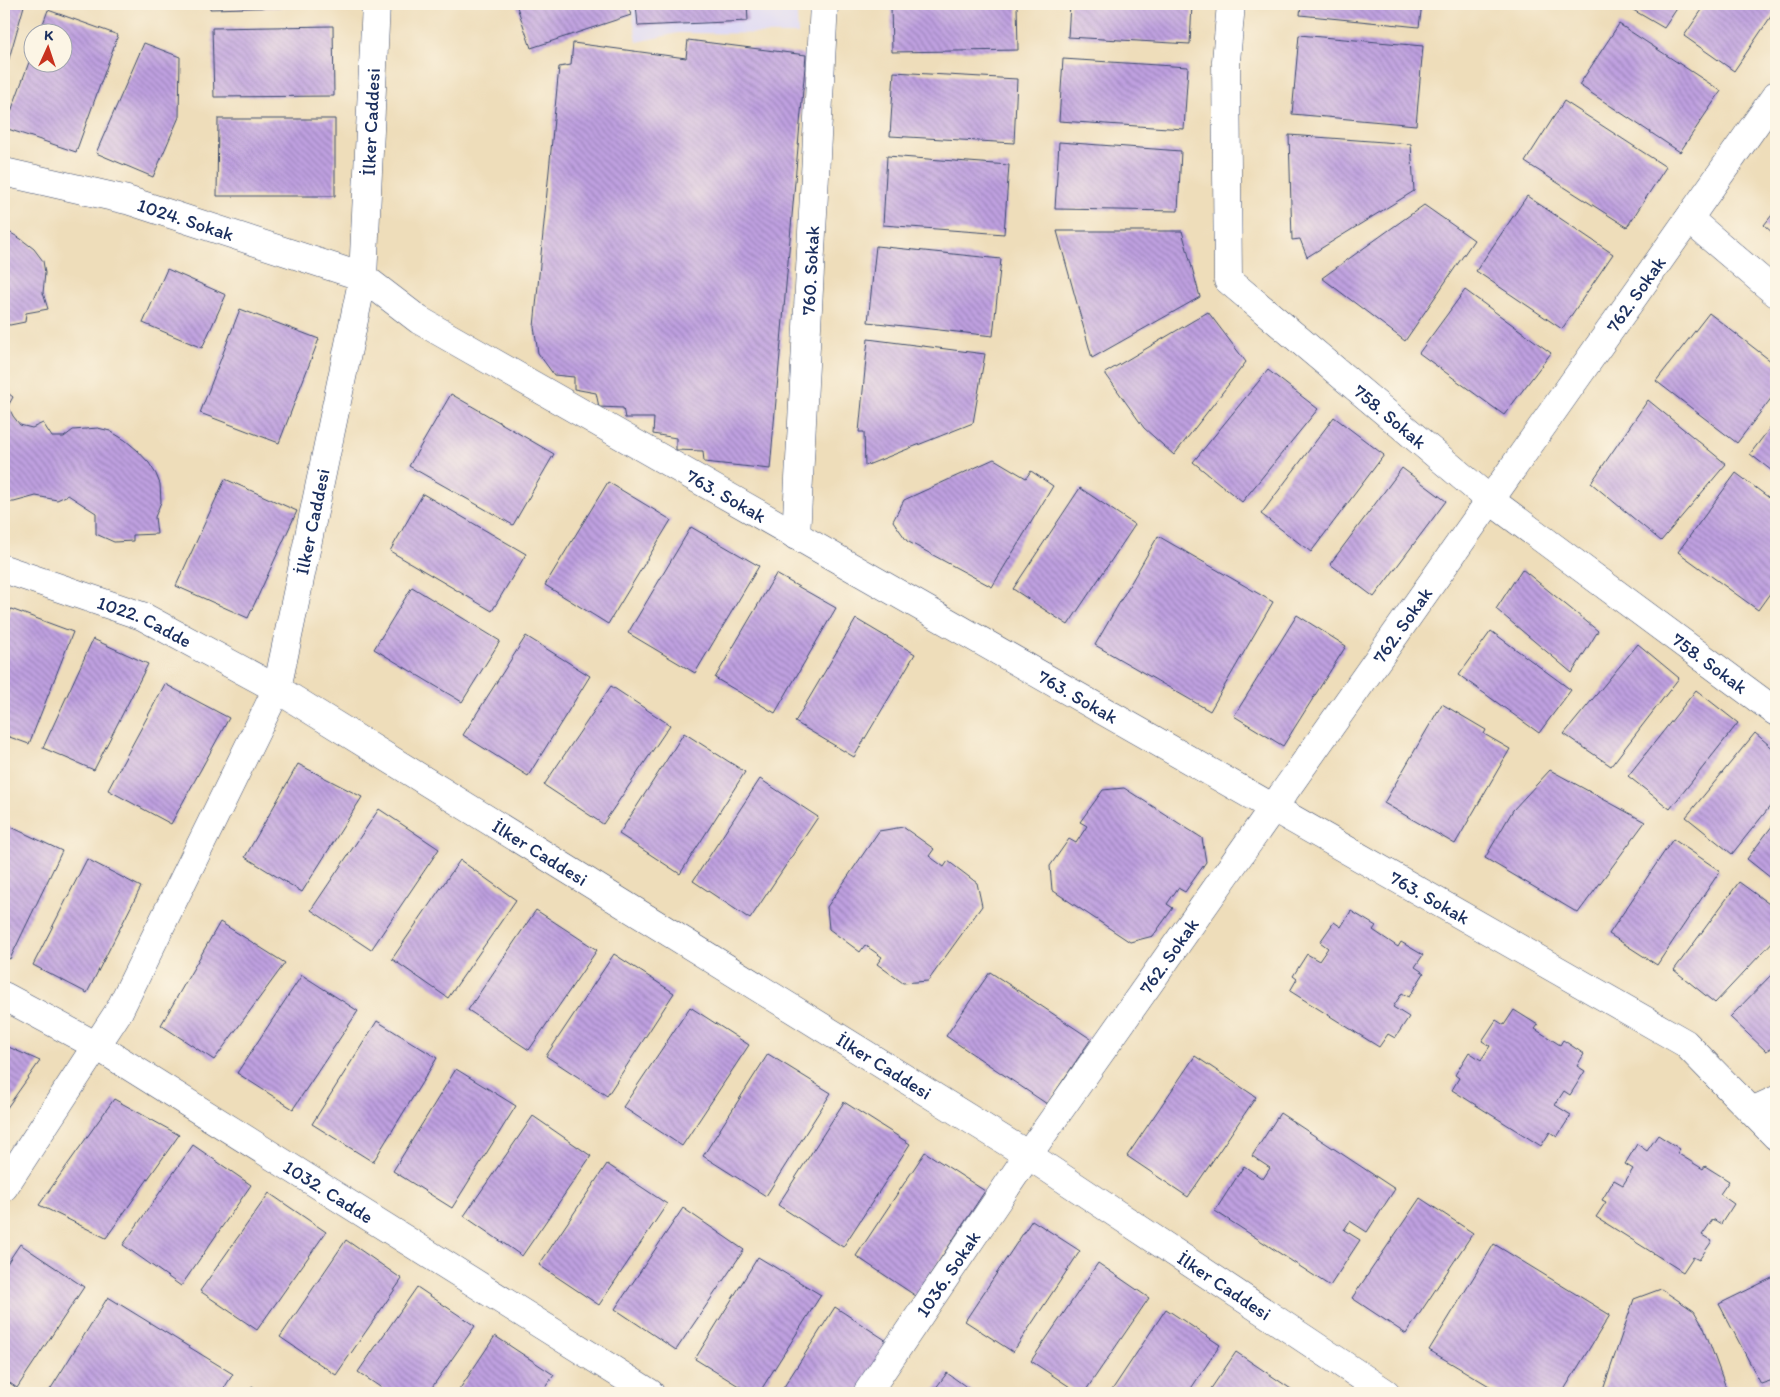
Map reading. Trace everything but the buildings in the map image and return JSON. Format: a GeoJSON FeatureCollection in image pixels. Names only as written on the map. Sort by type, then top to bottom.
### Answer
{"type":"FeatureCollection","features":[{"type":"Feature","properties":{"kind":"street","name":"İlker Caddesi"},"geometry":{"type":"LineString","coordinates":[[376,4],[363,277],[278,689],[1028,1155],[1386,1393]]}},
{"type":"Feature","properties":{"kind":"street","name":"760. Sokak"},"geometry":{"type":"LineString","coordinates":[[796,536],[824,4]]}},
{"type":"Feature","properties":{"kind":"street","name":"758. Sokak"},"geometry":{"type":"LineString","coordinates":[[1231,4],[1226,61],[1228,280],[1490,500],[1776,712]]}},
{"type":"Feature","properties":{"kind":"street","name":"762. Sokak"},"geometry":{"type":"LineString","coordinates":[[1028,1155],[1776,95]]}},
{"type":"Feature","properties":{"kind":"street","name":"1024. Sokak"},"geometry":{"type":"LineString","coordinates":[[4,172],[128,200],[363,277]]}},
{"type":"Feature","properties":{"kind":"street"},"geometry":{"type":"LineString","coordinates":[[1689,219],[1776,293]]}},
{"type":"Feature","properties":{"kind":"street","name":"763. Sokak"},"geometry":{"type":"LineString","coordinates":[[363,277],[419,320],[1686,1043],[1764,1105],[1776,1136]]}},
{"type":"Feature","properties":{"kind":"street","name":"1022. Cadde"},"geometry":{"type":"LineString","coordinates":[[4,568],[142,616],[278,689]]}},
{"type":"Feature","properties":{"kind":"street"},"geometry":{"type":"LineString","coordinates":[[4,1187],[119,1012],[278,689]]}},
{"type":"Feature","properties":{"kind":"street","name":"1032. Cadde"},"geometry":{"type":"LineString","coordinates":[[4,996],[97,1046],[650,1393]]}},
{"type":"Feature","properties":{"kind":"street","name":"1036. Sokak"},"geometry":{"type":"LineString","coordinates":[[867,1393],[1028,1155]]}},
{"type":"Feature","properties":{"kind":"shaded area"},"geometry":{"type":"Polygon","coordinates":[[[631,4],[796,4],[798,34],[678,33],[637,42],[631,4]]]}}]}
